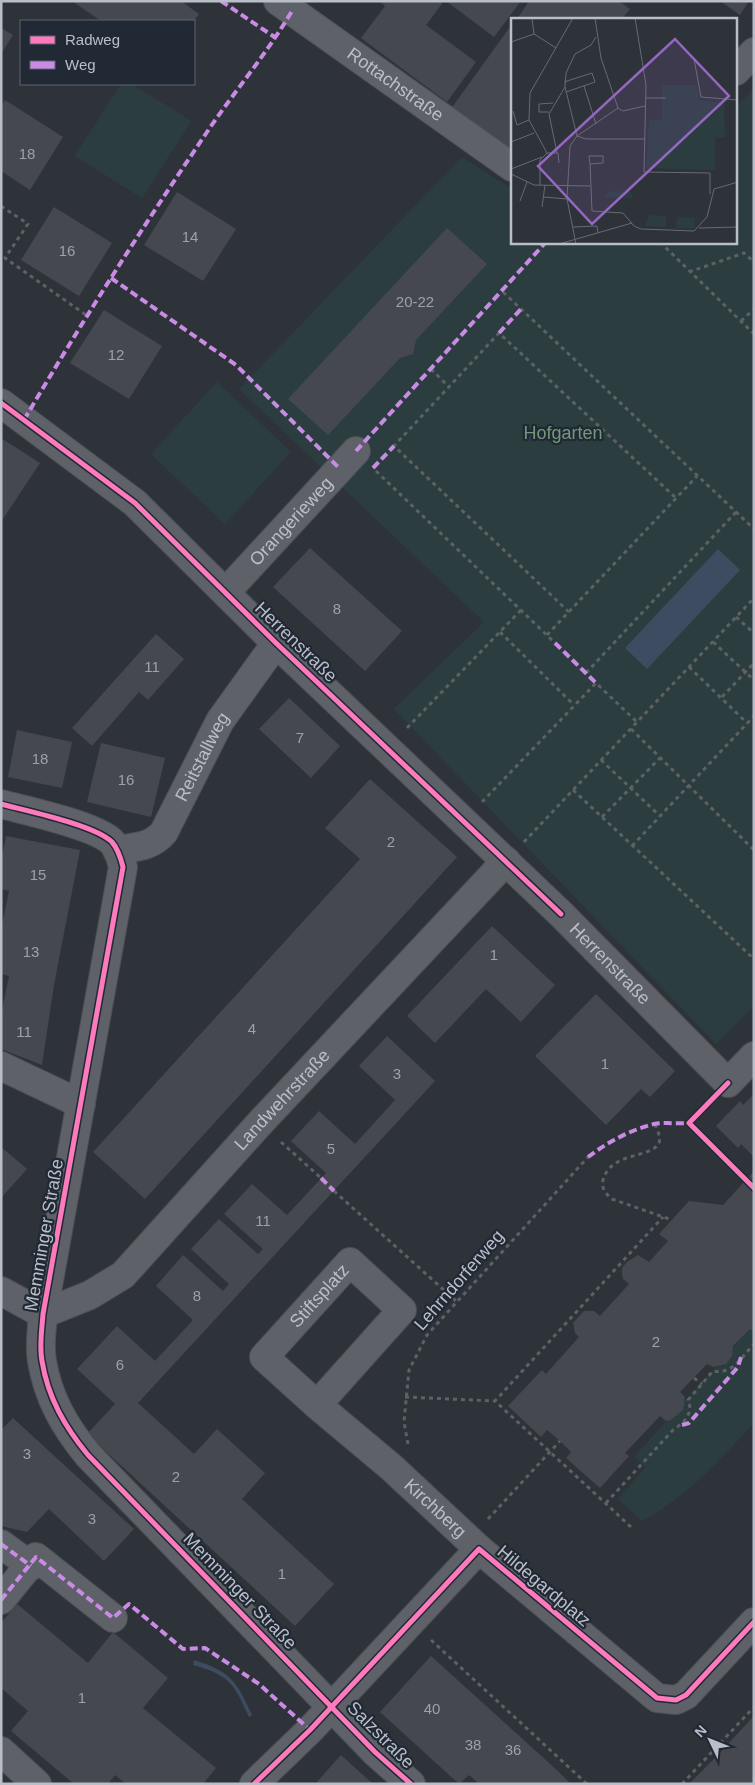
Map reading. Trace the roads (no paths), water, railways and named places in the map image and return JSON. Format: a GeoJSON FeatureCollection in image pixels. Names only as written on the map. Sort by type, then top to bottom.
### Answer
{"type":"FeatureCollection","features":[{"type":"Feature","properties":{"kind":"street","name":"Rottachstraße"},"geometry":{"type":"LineString","coordinates":[[278,1],[511,166]]}},
{"type":"Feature","properties":{"kind":"street"},"geometry":{"type":"LineString","coordinates":[[738,69],[754,52]]}},
{"type":"Feature","properties":{"kind":"street","name":"Herrenstraße"},"geometry":{"type":"LineString","coordinates":[[1,403],[135,503],[276,643],[506,861],[728,1083],[754,1056]]}},
{"type":"Feature","properties":{"kind":"street","name":"Orangerieweg"},"geometry":{"type":"LineString","coordinates":[[226,592],[356,451]]}},
{"type":"Feature","properties":{"kind":"street","name":"Reitstallweg"},"geometry":{"type":"LineString","coordinates":[[117,850],[148,844],[161,836],[171,821],[220,722],[276,643]]}},
{"type":"Feature","properties":{"kind":"street"},"geometry":{"type":"LineString","coordinates":[[1,804],[85,828],[104,836],[113,843],[117,850]]}},
{"type":"Feature","properties":{"kind":"street","name":"Memminger Straße"},"geometry":{"type":"LineString","coordinates":[[117,850],[123,868],[122,877],[43,1314],[41,1359],[56,1408],[69,1431],[88,1455],[332,1706]]}},
{"type":"Feature","properties":{"kind":"street","name":"Landwehrstraße"},"geometry":{"type":"LineString","coordinates":[[43,1314],[90,1295],[123,1275],[260,1123],[506,861]]}},
{"type":"Feature","properties":{"kind":"street"},"geometry":{"type":"LineString","coordinates":[[1,1066],[81,1104]]}},
{"type":"Feature","properties":{"kind":"street","name":"Stiftsplatz"},"geometry":{"type":"LineString","coordinates":[[317,1405],[402,1310],[350,1262],[264,1357],[317,1405],[391,1467]]}},
{"type":"Feature","properties":{"kind":"street"},"geometry":{"type":"LineString","coordinates":[[1,1291],[43,1314]]}},
{"type":"Feature","properties":{"kind":"street","name":"Kirchberg"},"geometry":{"type":"LineString","coordinates":[[391,1467],[474,1544]]}},
{"type":"Feature","properties":{"kind":"street"},"geometry":{"type":"LineString","coordinates":[[1,1544],[30,1566]]}},
{"type":"Feature","properties":{"kind":"street","name":"Hildegardplatz"},"geometry":{"type":"LineString","coordinates":[[254,1784],[332,1706],[410,1621],[474,1544],[657,1698],[676,1700],[686,1695],[754,1622]]}},
{"type":"Feature","properties":{"kind":"street"},"geometry":{"type":"LineString","coordinates":[[1,1600],[36,1557],[113,1618]]}},
{"type":"Feature","properties":{"kind":"street","name":"Salzstraße"},"geometry":{"type":"LineString","coordinates":[[332,1706],[375,1752],[411,1784]]}},
{"type":"Feature","properties":{"kind":"street"},"geometry":{"type":"LineString","coordinates":[[1,1751],[37,1784]]}},
{"type":"Feature","properties":{"kind":"water"},"geometry":{"type":"Polygon","coordinates":[[[718,549],[740,570],[647,669],[625,648],[718,549]]]}},
{"type":"Feature","properties":{"kind":"water"},"geometry":{"type":"Polygon","coordinates":[[[194,1660],[224,1673],[231,1679],[241,1693],[252,1715],[249,1717],[239,1696],[229,1682],[215,1673],[193,1665],[194,1660]]]}},
{"type":"Feature","properties":{"kind":"park label","name":"Hofgarten"},"geometry":{"type":"Point","coordinates":[563,433]}}]}
